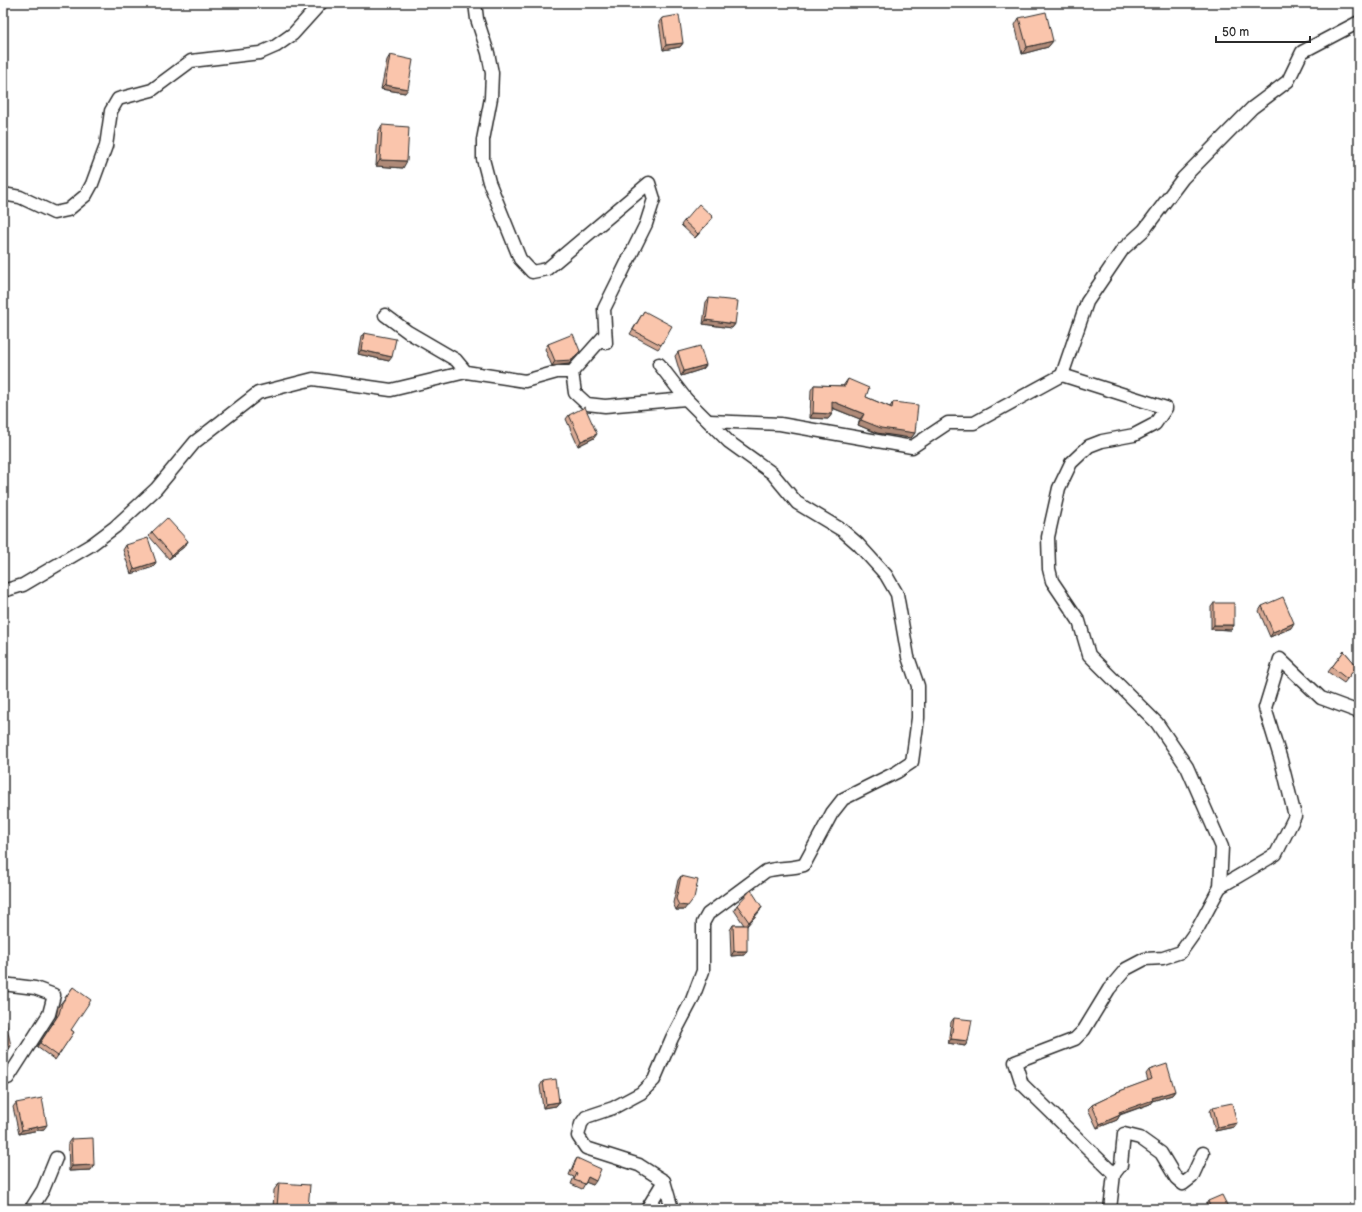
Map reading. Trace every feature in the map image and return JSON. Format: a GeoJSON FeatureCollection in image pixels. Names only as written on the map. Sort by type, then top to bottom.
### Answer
{"type":"FeatureCollection","features":[{"type":"Feature","properties":{"kind":"street"},"geometry":{"type":"LineString","coordinates":[[3,194],[20,197],[54,213],[68,210],[86,196],[92,184],[106,146],[111,111],[118,99],[152,90],[192,61],[260,53],[276,46],[293,34],[321,3]]}},
{"type":"Feature","properties":{"kind":"street"},"geometry":{"type":"LineString","coordinates":[[3,591],[23,585],[91,545],[115,527],[156,489],[195,442],[258,393],[313,379],[390,390],[466,372],[525,381],[557,372],[572,372],[606,341],[604,309],[646,224],[654,200],[649,183],[547,269],[532,272],[520,259],[489,182],[483,159],[483,140],[491,98],[492,73],[488,53],[476,18],[475,3]]}},
{"type":"Feature","properties":{"kind":"street"},"geometry":{"type":"LineString","coordinates":[[709,421],[780,424],[912,447],[948,423],[974,423],[1062,375],[1087,302],[1123,249],[1144,230],[1188,172],[1252,108],[1288,81],[1302,52],[1359,22]]}},
{"type":"Feature","properties":{"kind":"street"},"geometry":{"type":"LineString","coordinates":[[384,315],[408,332],[456,360],[466,372]]}},
{"type":"Feature","properties":{"kind":"street"},"geometry":{"type":"LineString","coordinates":[[659,364],[686,399],[729,442],[772,473],[797,503],[842,530],[858,544],[886,574],[896,594],[908,657],[918,686],[918,718],[912,762],[897,772],[843,799],[832,813],[804,865],[795,868],[776,868],[766,871],[708,914],[703,923],[703,971],[692,1000],[672,1038],[654,1080],[641,1093],[613,1108],[586,1117],[581,1124],[578,1136],[586,1148],[639,1165],[664,1181],[672,1209]]}},
{"type":"Feature","properties":{"kind":"street"},"geometry":{"type":"LineString","coordinates":[[572,372],[575,393],[587,404],[605,406],[686,399]]}},
{"type":"Feature","properties":{"kind":"street"},"geometry":{"type":"LineString","coordinates":[[1062,375],[1166,408],[1155,424],[1134,435],[1102,440],[1089,446],[1071,463],[1059,488],[1048,537],[1049,570],[1052,581],[1079,621],[1089,655],[1157,723],[1188,767],[1222,847],[1220,887],[1198,928],[1181,952],[1163,958],[1145,959],[1126,970],[1109,989],[1084,1030],[1075,1039],[1015,1062],[1022,1084],[1114,1174]]}},
{"type":"Feature","properties":{"kind":"street"},"geometry":{"type":"LineString","coordinates":[[1220,887],[1276,854],[1295,816],[1281,760],[1265,708],[1280,659],[1322,698],[1359,712]]}},
{"type":"Feature","properties":{"kind":"street"},"geometry":{"type":"LineString","coordinates":[[3,984],[35,988],[54,995],[49,1014],[8,1078]]}},
{"type":"Feature","properties":{"kind":"street"},"geometry":{"type":"LineString","coordinates":[[1110,1209],[1114,1174],[1121,1165],[1124,1134],[1140,1138],[1161,1153],[1176,1178],[1183,1184],[1192,1177],[1203,1152]]}},
{"type":"Feature","properties":{"kind":"street"},"geometry":{"type":"LineString","coordinates":[[31,1209],[42,1190],[56,1158]]}},
{"type":"Feature","properties":{"kind":"street"},"geometry":{"type":"LineString","coordinates":[[647,1209],[664,1181]]}},
{"type":"Feature","properties":{"kind":"building"},"geometry":{"type":"Polygon","coordinates":[[[1046,12],[1053,41],[1027,47],[1019,18],[1046,12]]]}},
{"type":"Feature","properties":{"kind":"building"},"geometry":{"type":"Polygon","coordinates":[[[679,15],[683,43],[666,45],[662,18],[679,15]]]}},
{"type":"Feature","properties":{"kind":"building"},"geometry":{"type":"Polygon","coordinates":[[[390,55],[413,60],[408,89],[385,85],[390,55]]]}},
{"type":"Feature","properties":{"kind":"building"},"geometry":{"type":"Polygon","coordinates":[[[382,125],[409,127],[407,161],[380,160],[382,125]]]}},
{"type":"Feature","properties":{"kind":"building"},"geometry":{"type":"Polygon","coordinates":[[[699,204],[713,217],[698,234],[684,221],[699,204]]]}},
{"type":"Feature","properties":{"kind":"building"},"geometry":{"type":"Polygon","coordinates":[[[709,298],[738,301],[735,324],[706,320],[709,298]]]}},
{"type":"Feature","properties":{"kind":"building"},"geometry":{"type":"Polygon","coordinates":[[[644,311],[672,326],[661,345],[633,330],[644,311]]]}},
{"type":"Feature","properties":{"kind":"building"},"geometry":{"type":"Polygon","coordinates":[[[364,333],[396,339],[392,357],[361,350],[364,333]]]}},
{"type":"Feature","properties":{"kind":"building"},"geometry":{"type":"Polygon","coordinates":[[[573,334],[580,351],[572,360],[555,361],[548,344],[573,334]]]}},
{"type":"Feature","properties":{"kind":"building"},"geometry":{"type":"Polygon","coordinates":[[[700,346],[706,365],[684,371],[678,352],[700,346]]]}},
{"type":"Feature","properties":{"kind":"building"},"geometry":{"type":"Polygon","coordinates":[[[848,379],[869,388],[866,397],[892,408],[893,402],[918,405],[915,433],[881,428],[861,420],[864,414],[832,401],[832,414],[813,413],[814,385],[845,386],[848,379]]]}},
{"type":"Feature","properties":{"kind":"building"},"geometry":{"type":"Polygon","coordinates":[[[585,407],[597,434],[581,441],[569,415],[585,407]]]}},
{"type":"Feature","properties":{"kind":"building"},"geometry":{"type":"Polygon","coordinates":[[[167,518],[188,541],[172,555],[152,532],[167,518]]]}},
{"type":"Feature","properties":{"kind":"building"},"geometry":{"type":"Polygon","coordinates":[[[148,538],[156,562],[134,569],[126,545],[148,538]]]}},
{"type":"Feature","properties":{"kind":"building"},"geometry":{"type":"Polygon","coordinates":[[[1283,597],[1294,623],[1273,632],[1262,606],[1283,597]]]}},
{"type":"Feature","properties":{"kind":"building"},"geometry":{"type":"Polygon","coordinates":[[[1214,603],[1234,603],[1234,625],[1214,625],[1214,603]]]}},
{"type":"Feature","properties":{"kind":"building"},"geometry":{"type":"Polygon","coordinates":[[[1344,651],[1357,666],[1347,679],[1332,667],[1344,651]]]}},
{"type":"Feature","properties":{"kind":"building"},"geometry":{"type":"Polygon","coordinates":[[[681,876],[698,880],[694,898],[688,906],[679,905],[676,899],[681,876]]]}},
{"type":"Feature","properties":{"kind":"building"},"geometry":{"type":"Polygon","coordinates":[[[751,890],[762,907],[749,922],[737,905],[751,890]]]}},
{"type":"Feature","properties":{"kind":"building"},"geometry":{"type":"Polygon","coordinates":[[[733,925],[747,925],[747,951],[734,951],[733,925]]]}},
{"type":"Feature","properties":{"kind":"building"},"geometry":{"type":"Polygon","coordinates":[[[73,987],[91,1000],[71,1030],[74,1032],[58,1056],[40,1043],[59,1014],[62,1003],[73,987]]]}},
{"type":"Feature","properties":{"kind":"building"},"geometry":{"type":"Polygon","coordinates":[[[5,1018],[11,1046],[3,1048],[3,1019],[5,1018]]]}},
{"type":"Feature","properties":{"kind":"building"},"geometry":{"type":"Polygon","coordinates":[[[954,1018],[972,1020],[968,1041],[951,1039],[954,1018]]]}},
{"type":"Feature","properties":{"kind":"building"},"geometry":{"type":"Polygon","coordinates":[[[1167,1064],[1175,1091],[1152,1098],[1153,1100],[1119,1112],[1120,1115],[1100,1124],[1092,1105],[1117,1092],[1152,1079],[1149,1070],[1167,1064]]]}},
{"type":"Feature","properties":{"kind":"building"},"geometry":{"type":"Polygon","coordinates":[[[556,1079],[559,1102],[546,1104],[543,1081],[556,1079]]]}},
{"type":"Feature","properties":{"kind":"building"},"geometry":{"type":"Polygon","coordinates":[[[42,1098],[47,1125],[22,1130],[16,1103],[42,1098]]]}},
{"type":"Feature","properties":{"kind":"building"},"geometry":{"type":"Polygon","coordinates":[[[1232,1103],[1237,1123],[1218,1127],[1213,1107],[1232,1103]]]}},
{"type":"Feature","properties":{"kind":"building"},"geometry":{"type":"Polygon","coordinates":[[[93,1138],[94,1165],[72,1166],[71,1139],[93,1138]]]}},
{"type":"Feature","properties":{"kind":"building"},"geometry":{"type":"Polygon","coordinates":[[[577,1158],[601,1169],[596,1181],[588,1177],[585,1184],[574,1180],[577,1173],[572,1170],[577,1158]]]}},
{"type":"Feature","properties":{"kind":"building"},"geometry":{"type":"Polygon","coordinates":[[[279,1183],[310,1185],[308,1209],[277,1207],[279,1183]]]}},
{"type":"Feature","properties":{"kind":"building"},"geometry":{"type":"Polygon","coordinates":[[[1222,1195],[1229,1209],[1211,1209],[1208,1201],[1222,1195]]]}}]}
